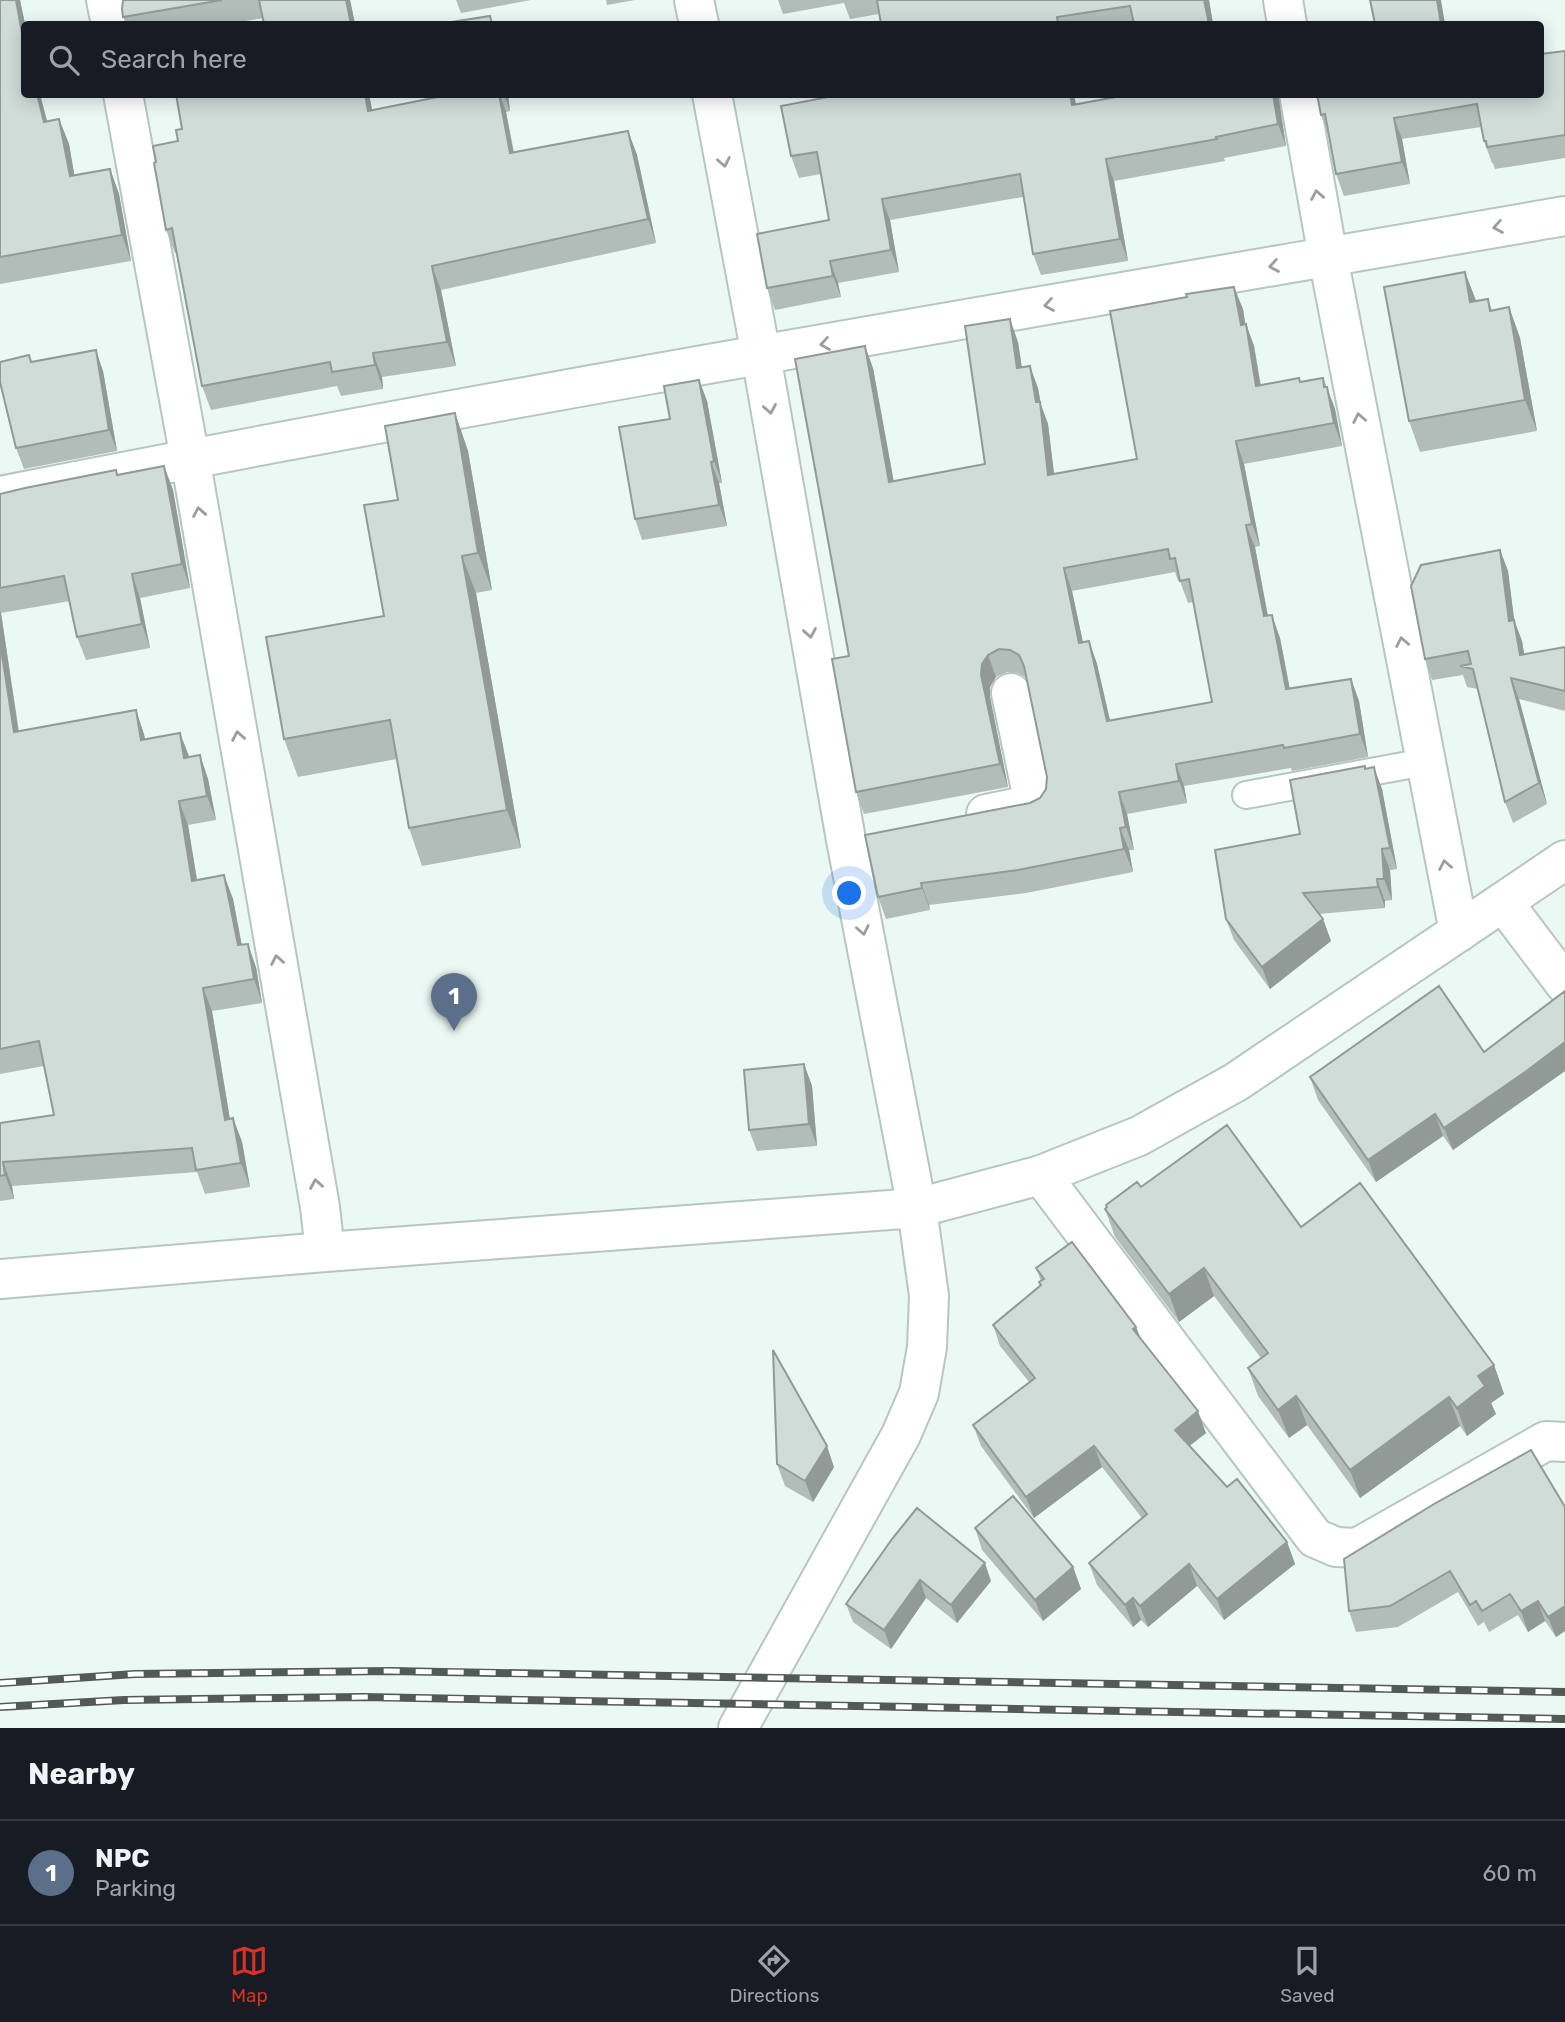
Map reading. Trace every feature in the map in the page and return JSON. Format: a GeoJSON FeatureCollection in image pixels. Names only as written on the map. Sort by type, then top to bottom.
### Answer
{"type":"FeatureCollection","features":[{"type":"Feature","properties":{"kind":"street"},"geometry":{"type":"LineString","coordinates":[[106,0],[110,21]]}},
{"type":"Feature","properties":{"kind":"street"},"geometry":{"type":"LineString","coordinates":[[694,0],[698,21]]}},
{"type":"Feature","properties":{"kind":"street"},"geometry":{"type":"LineString","coordinates":[[1283,0],[1286,21]]}},
{"type":"Feature","properties":{"kind":"street"},"geometry":{"type":"LineString","coordinates":[[124,98],[318,1193],[325,1252]]}},
{"type":"Feature","properties":{"kind":"street"},"geometry":{"type":"LineString","coordinates":[[713,98],[761,355],[859,837],[929,1296],[927,1347],[919,1394],[901,1435],[738,1728]]}},
{"type":"Feature","properties":{"kind":"street"},"geometry":{"type":"LineString","coordinates":[[1300,98],[1459,932]]}},
{"type":"Feature","properties":{"kind":"street"},"geometry":{"type":"LineString","coordinates":[[0,496],[189,458],[761,355],[1565,216]]}},
{"type":"Feature","properties":{"kind":"street"},"geometry":{"type":"LineString","coordinates":[[953,820],[1034,804],[1011,693]]}},
{"type":"Feature","properties":{"kind":"street"},"geometry":{"type":"LineString","coordinates":[[0,1279],[917,1208],[1041,1175],[1139,1136],[1236,1082],[1565,860]]}},
{"type":"Feature","properties":{"kind":"street"},"geometry":{"type":"LineString","coordinates":[[1503,902],[1565,984]]}},
{"type":"Feature","properties":{"kind":"street"},"geometry":{"type":"LineString","coordinates":[[1041,1175],[1315,1538],[1336,1547],[1357,1548],[1546,1441],[1565,1443]]}},
{"type":"Feature","properties":{"kind":"lane"},"geometry":{"type":"LineString","coordinates":[[1246,795],[1425,762]]}},
{"type":"Feature","properties":{"kind":"building"},"geometry":{"type":"Polygon","coordinates":[[[0,0],[16,0],[21,28],[21,98],[38,98],[44,122],[59,119],[70,176],[110,169],[122,235],[0,257],[0,0]]]}},
{"type":"Feature","properties":{"kind":"building"},"geometry":{"type":"Polygon","coordinates":[[[123,0],[222,0],[123,17],[123,0]]]}},
{"type":"Feature","properties":{"kind":"building"},"geometry":{"type":"Polygon","coordinates":[[[259,0],[346,0],[350,21],[263,21],[259,0]]]}},
{"type":"Feature","properties":{"kind":"building"},"geometry":{"type":"Polygon","coordinates":[[[877,0],[1204,0],[1208,21],[1133,21],[1130,6],[1057,17],[1058,21],[880,21],[877,0]]]}},
{"type":"Feature","properties":{"kind":"building"},"geometry":{"type":"Polygon","coordinates":[[[1370,0],[1437,0],[1440,21],[1374,21],[1370,0]]]}},
{"type":"Feature","properties":{"kind":"building"},"geometry":{"type":"Polygon","coordinates":[[[490,16],[491,21],[458,21],[490,16]]]}},
{"type":"Feature","properties":{"kind":"building"},"geometry":{"type":"Polygon","coordinates":[[[1565,51],[1565,135],[1487,147],[1477,104],[1394,118],[1402,162],[1336,174],[1325,114],[1321,115],[1318,98],[1544,98],[1544,54],[1565,51]]]}},
{"type":"Feature","properties":{"kind":"building"},"geometry":{"type":"Polygon","coordinates":[[[177,98],[366,98],[368,111],[433,98],[500,98],[510,153],[628,131],[648,219],[432,266],[447,342],[373,353],[375,365],[332,372],[330,362],[202,386],[172,228],[166,230],[154,163],[153,146],[178,141],[176,130],[182,129],[177,98]]]}},
{"type":"Feature","properties":{"kind":"building"},"geometry":{"type":"Polygon","coordinates":[[[823,98],[1071,98],[1072,105],[1110,98],[1274,98],[1278,124],[1216,137],[1217,139],[1106,159],[1120,239],[1033,254],[1020,174],[882,199],[891,250],[830,261],[833,276],[767,288],[757,234],[829,220],[817,152],[791,156],[781,106],[823,98]]]}},
{"type":"Feature","properties":{"kind":"building"},"geometry":{"type":"Polygon","coordinates":[[[1465,272],[1470,302],[1488,299],[1490,311],[1509,307],[1525,400],[1409,421],[1384,287],[1465,272]]]}},
{"type":"Feature","properties":{"kind":"building"},"geometry":{"type":"Polygon","coordinates":[[[1234,287],[1241,325],[1246,324],[1256,386],[1299,378],[1300,382],[1323,378],[1324,387],[1327,387],[1334,423],[1236,441],[1252,524],[1246,525],[1264,616],[1272,615],[1286,689],[1351,679],[1360,734],[1176,764],[1179,781],[1119,792],[1126,827],[1120,828],[1124,849],[1018,870],[921,883],[922,888],[878,897],[865,835],[1030,803],[1040,798],[1046,789],[1047,777],[1024,666],[1019,655],[1010,650],[999,649],[988,655],[982,664],[981,675],[1000,764],[856,792],[832,659],[849,656],[795,359],[865,346],[889,482],[985,464],[965,326],[1010,319],[1017,368],[1030,366],[1036,402],[1040,402],[1048,475],[1137,459],[1110,311],[1187,297],[1186,294],[1234,287]],[[1168,549],[1064,568],[1079,643],[1089,641],[1107,721],[1212,702],[1189,579],[1180,581],[1175,558],[1170,559],[1168,549]]]}},
{"type":"Feature","properties":{"kind":"building"},"geometry":{"type":"Polygon","coordinates":[[[96,350],[109,430],[16,448],[0,382],[0,362],[29,355],[31,362],[96,350]]]}},
{"type":"Feature","properties":{"kind":"building"},"geometry":{"type":"Polygon","coordinates":[[[699,380],[719,505],[635,519],[619,427],[670,419],[664,386],[699,380]]]}},
{"type":"Feature","properties":{"kind":"building"},"geometry":{"type":"Polygon","coordinates":[[[455,413],[478,553],[462,556],[507,810],[409,828],[390,720],[284,739],[266,637],[384,616],[364,505],[398,500],[385,426],[455,413]]]}},
{"type":"Feature","properties":{"kind":"building"},"geometry":{"type":"Polygon","coordinates":[[[164,466],[182,564],[132,574],[142,624],[77,637],[64,576],[0,588],[0,494],[116,470],[117,475],[164,466]]]}},
{"type":"Feature","properties":{"kind":"building"},"geometry":{"type":"Polygon","coordinates":[[[1500,550],[1509,621],[1514,620],[1520,655],[1565,647],[1565,691],[1511,678],[1539,783],[1505,802],[1473,669],[1460,666],[1471,664],[1468,651],[1425,659],[1411,586],[1421,565],[1500,550]]]}},
{"type":"Feature","properties":{"kind":"building"},"geometry":{"type":"Polygon","coordinates":[[[0,642],[14,732],[136,710],[141,740],[180,733],[184,758],[200,755],[207,796],[179,801],[192,881],[224,875],[238,945],[248,944],[254,979],[203,988],[225,1120],[233,1118],[241,1163],[196,1170],[192,1148],[3,1162],[5,1175],[0,1176],[0,1123],[54,1115],[39,1041],[0,1049],[0,642]]]}},
{"type":"Feature","properties":{"kind":"building"},"geometry":{"type":"Polygon","coordinates":[[[1365,766],[1365,769],[1374,767],[1390,848],[1382,849],[1384,879],[1377,879],[1378,887],[1303,893],[1323,919],[1262,967],[1226,919],[1215,850],[1300,834],[1290,780],[1365,766]]]}},
{"type":"Feature","properties":{"kind":"building"},"geometry":{"type":"Polygon","coordinates":[[[1439,986],[1484,1052],[1565,991],[1565,1042],[1444,1128],[1435,1114],[1368,1160],[1310,1077],[1439,986]]]}},
{"type":"Feature","properties":{"kind":"building"},"geometry":{"type":"Polygon","coordinates":[[[804,1064],[809,1124],[749,1130],[744,1070],[804,1064]]]}},
{"type":"Feature","properties":{"kind":"building"},"geometry":{"type":"Polygon","coordinates":[[[1227,1125],[1301,1227],[1360,1183],[1494,1365],[1478,1376],[1485,1386],[1457,1408],[1449,1397],[1350,1470],[1296,1396],[1278,1410],[1248,1368],[1268,1353],[1204,1268],[1169,1294],[1105,1209],[1106,1205],[1137,1182],[1141,1187],[1227,1125]]]}},
{"type":"Feature","properties":{"kind":"building"},"geometry":{"type":"Polygon","coordinates":[[[1072,1242],[1136,1327],[1133,1329],[1198,1411],[1175,1430],[1227,1487],[1237,1479],[1287,1542],[1217,1599],[1189,1564],[1140,1606],[1133,1598],[1125,1605],[1089,1563],[1147,1514],[1094,1446],[1026,1497],[973,1425],[1035,1378],[993,1325],[1041,1285],[1039,1282],[1044,1279],[1036,1268],[1072,1242]]]}},
{"type":"Feature","properties":{"kind":"building"},"geometry":{"type":"Polygon","coordinates":[[[773,1350],[827,1446],[805,1481],[777,1464],[773,1350]]]}},
{"type":"Feature","properties":{"kind":"building"},"geometry":{"type":"Polygon","coordinates":[[[1531,1450],[1565,1507],[1565,1606],[1548,1617],[1538,1601],[1521,1611],[1510,1594],[1482,1611],[1476,1601],[1470,1605],[1450,1571],[1390,1606],[1349,1611],[1344,1559],[1434,1504],[1531,1450]]]}},
{"type":"Feature","properties":{"kind":"building"},"geometry":{"type":"Polygon","coordinates":[[[1013,1496],[1073,1567],[1035,1600],[975,1528],[1013,1496]]]}},
{"type":"Feature","properties":{"kind":"building"},"geometry":{"type":"Polygon","coordinates":[[[917,1508],[985,1563],[951,1605],[920,1580],[884,1630],[846,1604],[917,1508]]]}},
{"type":"Feature","properties":{"kind":"railway"},"geometry":{"type":"LineString","coordinates":[[0,1683],[135,1674],[391,1671],[1565,1692]]}},
{"type":"Feature","properties":{"kind":"railway"},"geometry":{"type":"LineString","coordinates":[[0,1707],[124,1700],[363,1697],[1565,1719]]}},
{"type":"Feature","properties":{"kind":"place","name":"NPC"},"geometry":{"type":"Point","coordinates":[454,1031]}}]}
